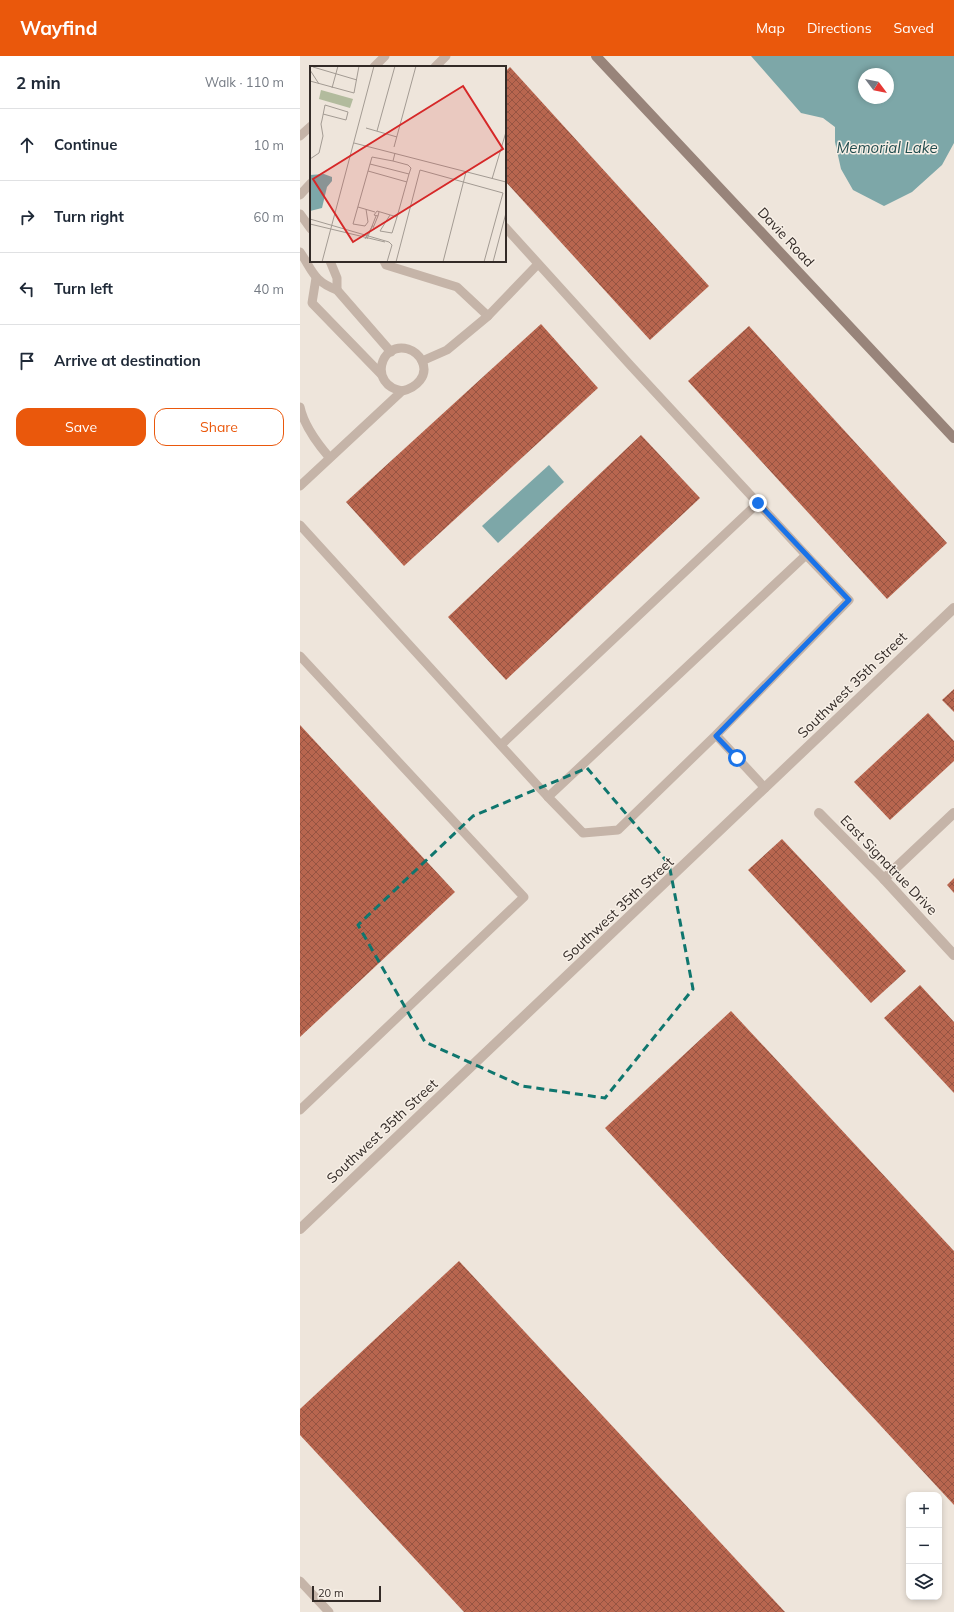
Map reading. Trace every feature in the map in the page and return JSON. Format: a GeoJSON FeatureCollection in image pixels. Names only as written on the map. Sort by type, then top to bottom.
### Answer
{"type":"FeatureCollection","features":[{"type":"Feature","properties":{"kind":"main road","name":"Davie Road"},"geometry":{"type":"LineString","coordinates":[[596,56],[954,438]]}},
{"type":"Feature","properties":{"kind":"street","name":"Southwest 35th Street"},"geometry":{"type":"LineString","coordinates":[[300,1228],[954,608]]}},
{"type":"Feature","properties":{"kind":"street"},"geometry":{"type":"LineString","coordinates":[[884,879],[954,813]]}},
{"type":"Feature","properties":{"kind":"street","name":"East Signatrue Drive"},"geometry":{"type":"LineString","coordinates":[[819,814],[884,879],[954,955]]}},
{"type":"Feature","properties":{"kind":"lane"},"geometry":{"type":"LineString","coordinates":[[375,66],[386,56]]}},
{"type":"Feature","properties":{"kind":"lane"},"geometry":{"type":"LineString","coordinates":[[435,66],[446,56]]}},
{"type":"Feature","properties":{"kind":"lane"},"geometry":{"type":"LineString","coordinates":[[300,136],[310,127]]}},
{"type":"Feature","properties":{"kind":"lane"},"geometry":{"type":"LineString","coordinates":[[300,194],[310,184]]}},
{"type":"Feature","properties":{"kind":"lane"},"geometry":{"type":"LineString","coordinates":[[300,214],[310,228]]}},
{"type":"Feature","properties":{"kind":"lane"},"geometry":{"type":"LineString","coordinates":[[300,525],[548,798],[583,833],[618,830],[716,736],[849,600],[631,366],[506,228]]}},
{"type":"Feature","properties":{"kind":"lane"},"geometry":{"type":"LineString","coordinates":[[300,252],[316,278],[326,286],[337,290],[391,352]]}},
{"type":"Feature","properties":{"kind":"lane"},"geometry":{"type":"LineString","coordinates":[[330,262],[337,278],[337,290]]}},
{"type":"Feature","properties":{"kind":"lane"},"geometry":{"type":"LineString","coordinates":[[385,262],[386,264],[457,288],[488,316]]}},
{"type":"Feature","properties":{"kind":"lane"},"geometry":{"type":"LineString","coordinates":[[422,361],[448,350],[488,316],[538,264]]}},
{"type":"Feature","properties":{"kind":"lane"},"geometry":{"type":"LineString","coordinates":[[316,278],[312,303],[381,374],[388,387],[402,392]]}},
{"type":"Feature","properties":{"kind":"lane"},"geometry":{"type":"LineString","coordinates":[[300,486],[329,457],[402,392],[416,386],[423,374],[422,361],[418,355],[406,349],[400,348],[391,352],[383,360],[381,374]]}},
{"type":"Feature","properties":{"kind":"lane"},"geometry":{"type":"LineString","coordinates":[[300,407],[318,445],[329,457]]}},
{"type":"Feature","properties":{"kind":"lane"},"geometry":{"type":"LineString","coordinates":[[501,745],[758,503]]}},
{"type":"Feature","properties":{"kind":"lane"},"geometry":{"type":"LineString","coordinates":[[548,798],[806,555]]}},
{"type":"Feature","properties":{"kind":"lane"},"geometry":{"type":"LineString","coordinates":[[300,656],[524,897],[300,1110]]}},
{"type":"Feature","properties":{"kind":"lane"},"geometry":{"type":"LineString","coordinates":[[716,736],[765,788]]}},
{"type":"Feature","properties":{"kind":"lane"},"geometry":{"type":"LineString","coordinates":[[300,1581],[329,1612]]}},
{"type":"Feature","properties":{"kind":"highlighted area"},"geometry":{"type":"Polygon","coordinates":[[[587,768],[669,864],[693,989],[605,1098],[522,1086],[425,1042],[358,925],[473,816],[587,768]]]}},
{"type":"Feature","properties":{"kind":"water","name":"Memorial Lake"},"geometry":{"type":"Polygon","coordinates":[[[751,56],[954,56],[954,143],[942,165],[912,192],[884,206],[853,190],[841,169],[835,142],[835,127],[823,118],[801,113],[751,56]]]}},
{"type":"Feature","properties":{"kind":"water"},"geometry":{"type":"Polygon","coordinates":[[[549,465],[564,482],[498,543],[482,526],[549,465]]]}},
{"type":"Feature","properties":{"kind":"building"},"geometry":{"type":"Polygon","coordinates":[[[510,67],[709,286],[650,340],[506,182],[506,71],[510,67]]]}},
{"type":"Feature","properties":{"kind":"building"},"geometry":{"type":"Polygon","coordinates":[[[541,324],[598,388],[404,566],[346,502],[541,324]]]}},
{"type":"Feature","properties":{"kind":"building"},"geometry":{"type":"Polygon","coordinates":[[[749,326],[947,543],[887,599],[688,381],[749,326]]]}},
{"type":"Feature","properties":{"kind":"building"},"geometry":{"type":"Polygon","coordinates":[[[641,435],[700,498],[506,680],[448,617],[641,435]]]}},
{"type":"Feature","properties":{"kind":"building"},"geometry":{"type":"Polygon","coordinates":[[[954,689],[954,712],[942,700],[954,689]]]}},
{"type":"Feature","properties":{"kind":"building"},"geometry":{"type":"Polygon","coordinates":[[[928,713],[954,741],[954,761],[890,820],[854,782],[928,713]]]}},
{"type":"Feature","properties":{"kind":"building"},"geometry":{"type":"Polygon","coordinates":[[[300,725],[455,892],[300,1037],[300,725]]]}},
{"type":"Feature","properties":{"kind":"building"},"geometry":{"type":"Polygon","coordinates":[[[782,839],[906,971],[871,1003],[748,870],[782,839]]]}},
{"type":"Feature","properties":{"kind":"building"},"geometry":{"type":"Polygon","coordinates":[[[954,878],[954,893],[947,885],[954,878]]]}},
{"type":"Feature","properties":{"kind":"building"},"geometry":{"type":"Polygon","coordinates":[[[920,985],[954,1022],[954,1093],[884,1018],[920,985]]]}},
{"type":"Feature","properties":{"kind":"building"},"geometry":{"type":"Polygon","coordinates":[[[731,1011],[954,1251],[954,1505],[942,1492],[605,1128],[731,1011]]]}},
{"type":"Feature","properties":{"kind":"building"},"geometry":{"type":"Polygon","coordinates":[[[459,1261],[785,1612],[464,1612],[300,1435],[300,1409],[459,1261]]]}},
{"type":"Feature","properties":{"kind":"route"},"geometry":{"type":"LineString","coordinates":[[737,758],[716,736],[849,600],[758,503]]}}]}
